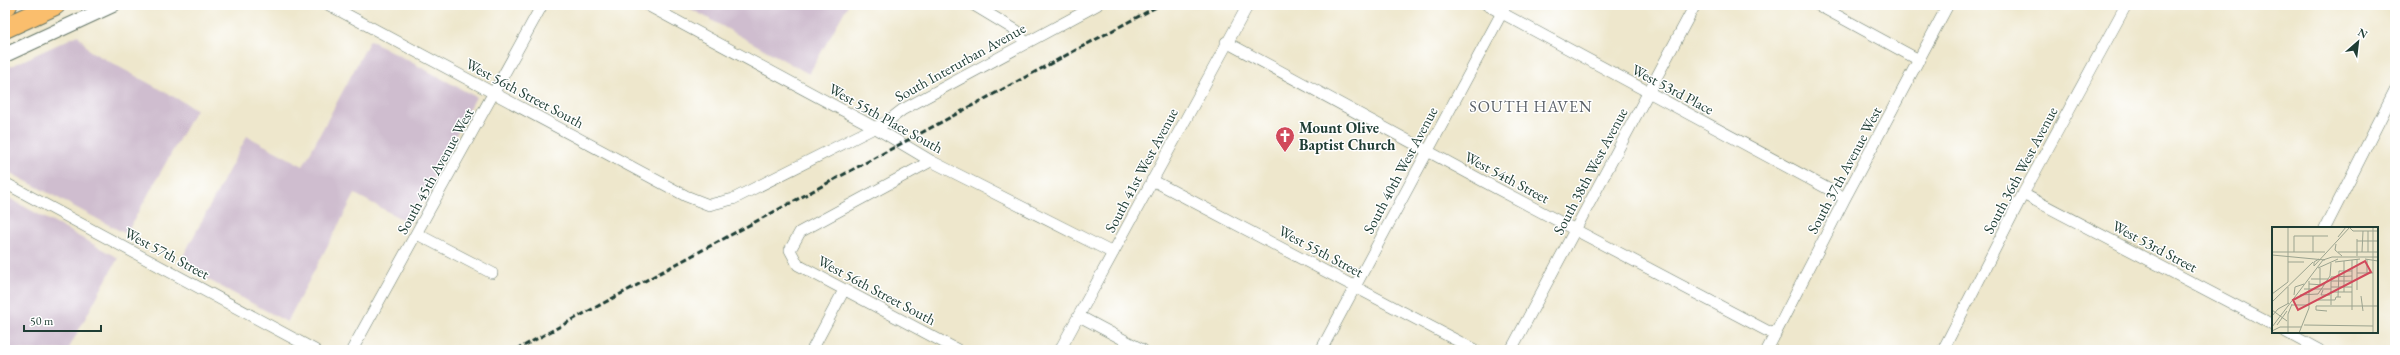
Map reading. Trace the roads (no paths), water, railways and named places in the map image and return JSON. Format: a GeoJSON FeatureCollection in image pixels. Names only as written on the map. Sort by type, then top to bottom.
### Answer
{"type":"FeatureCollection","features":[{"type":"Feature","properties":{"kind":"highway"},"geometry":{"type":"LineString","coordinates":[[5,28],[55,5]]}},
{"type":"Feature","properties":{"kind":"street"},"geometry":{"type":"LineString","coordinates":[[5,55],[113,5]]}},
{"type":"Feature","properties":{"kind":"street","name":"West 56th Street South"},"geometry":{"type":"LineString","coordinates":[[329,5],[686,196],[709,205]]}},
{"type":"Feature","properties":{"kind":"street","name":"South 45th Avenue West"},"geometry":{"type":"LineString","coordinates":[[352,350],[542,5]]}},
{"type":"Feature","properties":{"kind":"street","name":"West 55th Place South"},"geometry":{"type":"LineString","coordinates":[[647,5],[874,127],[931,161],[1113,253]]}},
{"type":"Feature","properties":{"kind":"street"},"geometry":{"type":"LineString","coordinates":[[974,5],[1008,25],[1017,32],[1025,43]]}},
{"type":"Feature","properties":{"kind":"street","name":"South Interurban Avenue"},"geometry":{"type":"LineString","coordinates":[[709,205],[733,199],[888,121],[902,110],[1097,5]]}},
{"type":"Feature","properties":{"kind":"street","name":"South 41st West Avenue"},"geometry":{"type":"LineString","coordinates":[[1060,350],[1226,42],[1248,5]]}},
{"type":"Feature","properties":{"kind":"street","name":"West 53rd Place"},"geometry":{"type":"LineString","coordinates":[[1487,5],[1504,9],[1649,94],[1845,198]]}},
{"type":"Feature","properties":{"kind":"street","name":"South 38th West Avenue"},"geometry":{"type":"LineString","coordinates":[[1511,350],[1649,94],[1695,5]]}},
{"type":"Feature","properties":{"kind":"street"},"geometry":{"type":"LineString","coordinates":[[1818,5],[1919,60]]}},
{"type":"Feature","properties":{"kind":"street","name":"South 37th Avenue West"},"geometry":{"type":"LineString","coordinates":[[1768,350],[1845,198],[1948,5]]}},
{"type":"Feature","properties":{"kind":"street","name":"South 36th West Avenue"},"geometry":{"type":"LineString","coordinates":[[1943,350],[2023,194],[2126,5]]}},
{"type":"Feature","properties":{"kind":"street","name":"South 40th West Avenue"},"geometry":{"type":"LineString","coordinates":[[1321,350],[1504,9]]}},
{"type":"Feature","properties":{"kind":"street","name":"West 54th Street"},"geometry":{"type":"LineString","coordinates":[[1226,42],[1775,335]]}},
{"type":"Feature","properties":{"kind":"street"},"geometry":{"type":"LineString","coordinates":[[2326,227],[2395,90]]}},
{"type":"Feature","properties":{"kind":"street","name":"West 56th Street South"},"geometry":{"type":"LineString","coordinates":[[931,161],[800,232],[790,250],[798,265],[958,350]]}},
{"type":"Feature","properties":{"kind":"street","name":"West 55th Street"},"geometry":{"type":"LineString","coordinates":[[1152,180],[1475,350]]}},
{"type":"Feature","properties":{"kind":"street","name":"West 57th Street"},"geometry":{"type":"LineString","coordinates":[[5,183],[315,350]]}},
{"type":"Feature","properties":{"kind":"street","name":"West 53rd Street"},"geometry":{"type":"LineString","coordinates":[[2023,194],[2272,324]]}},
{"type":"Feature","properties":{"kind":"street"},"geometry":{"type":"LineString","coordinates":[[417,234],[492,273]]}},
{"type":"Feature","properties":{"kind":"street"},"geometry":{"type":"LineString","coordinates":[[812,350],[844,290]]}},
{"type":"Feature","properties":{"kind":"street"},"geometry":{"type":"LineString","coordinates":[[1079,316],[1143,350]]}},
{"type":"Feature","properties":{"kind":"street"},"geometry":{"type":"LineString","coordinates":[[2288,333],[2319,350]]}},
{"type":"Feature","properties":{"kind":"railway"},"geometry":{"type":"LineString","coordinates":[[516,350],[1160,5]]}},
{"type":"Feature","properties":{"kind":"place","name":"Mount Olive Baptist Church"},"geometry":{"type":"Point","coordinates":[1285,153]}},
{"type":"Feature","properties":{"kind":"district","name":"SOUTH HAVEN"},"geometry":{"type":"Point","coordinates":[1531,106]}}]}
